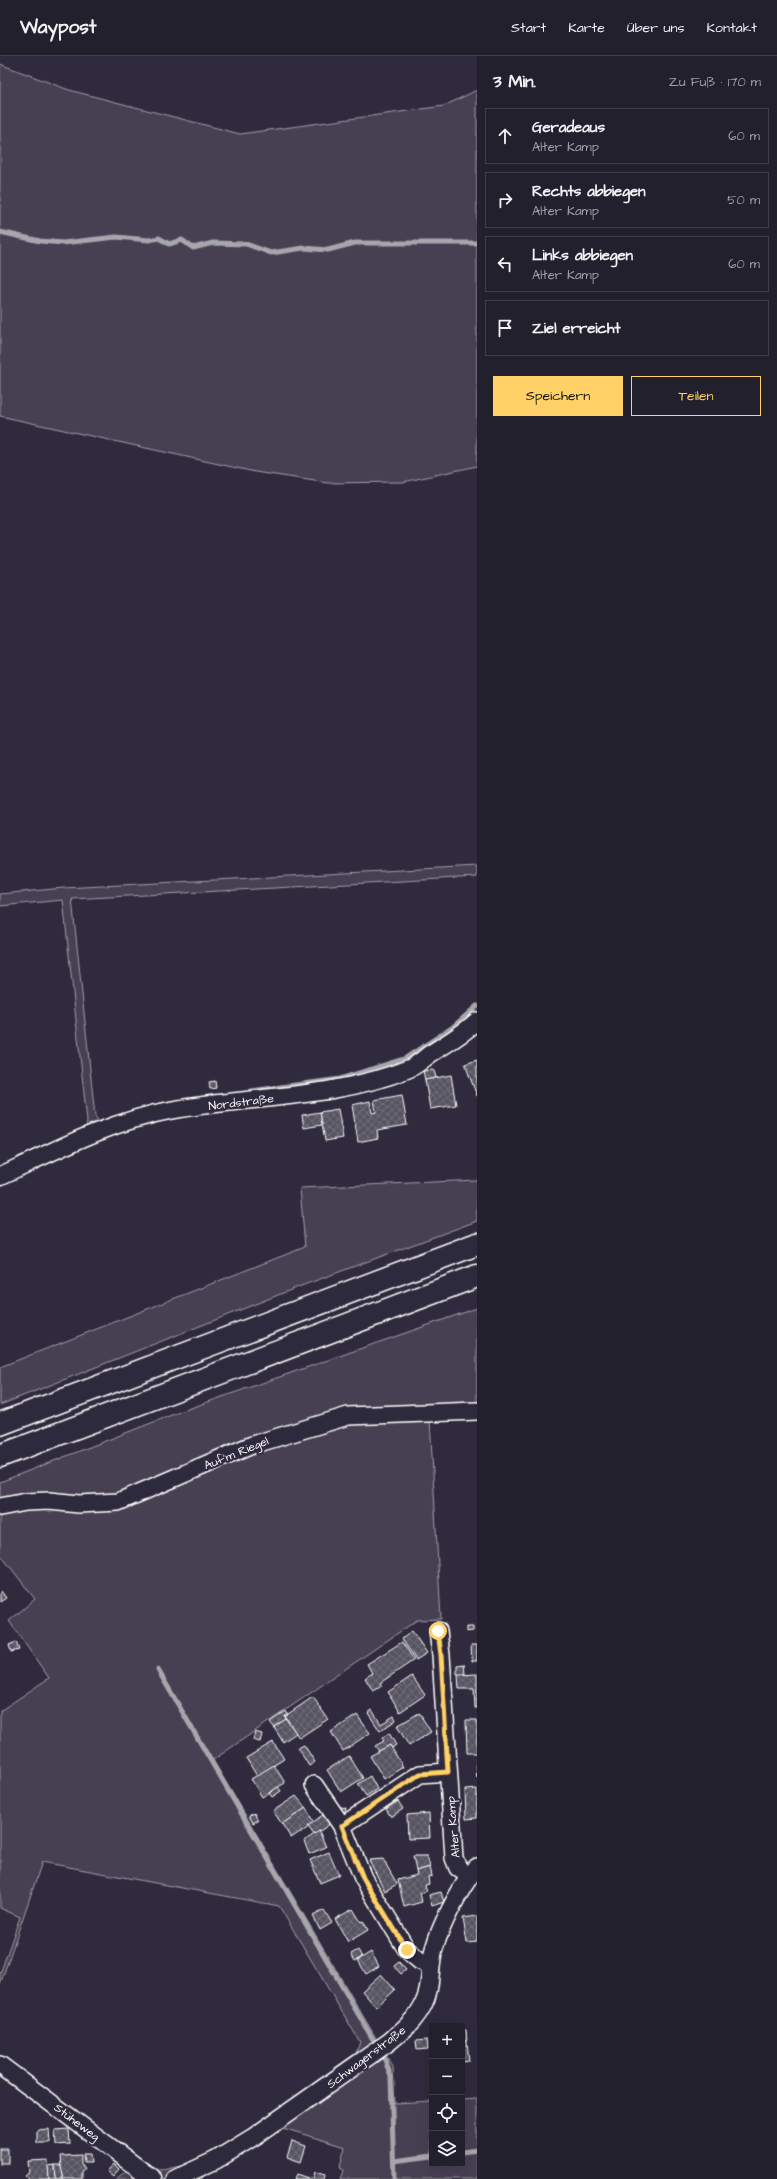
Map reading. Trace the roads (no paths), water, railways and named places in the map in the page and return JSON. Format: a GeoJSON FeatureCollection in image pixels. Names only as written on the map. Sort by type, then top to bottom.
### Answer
{"type":"FeatureCollection","features":[{"type":"Feature","properties":{"kind":"highway"},"geometry":{"type":"LineString","coordinates":[[0,1424],[477,1244]]}},
{"type":"Feature","properties":{"kind":"highway"},"geometry":{"type":"LineString","coordinates":[[0,1456],[477,1276]]}},
{"type":"Feature","properties":{"kind":"street","name":"Nordstraße"},"geometry":{"type":"LineString","coordinates":[[0,1176],[93,1134],[136,1119],[172,1110],[305,1094],[367,1082],[409,1068],[467,1030],[477,1021]]}},
{"type":"Feature","properties":{"kind":"street","name":"Auf'm Riegel"},"geometry":{"type":"LineString","coordinates":[[0,1507],[41,1502],[79,1504],[118,1502],[252,1445],[348,1416],[477,1411]]}},
{"type":"Feature","properties":{"kind":"street","name":"Alter Kamp"},"geometry":{"type":"LineString","coordinates":[[438,1631],[441,1655],[454,1858],[458,1868],[473,1872]]}},
{"type":"Feature","properties":{"kind":"street"},"geometry":{"type":"LineString","coordinates":[[342,1826],[420,1774],[448,1772]]}},
{"type":"Feature","properties":{"kind":"street"},"geometry":{"type":"LineString","coordinates":[[314,1785],[342,1826],[363,1878],[407,1950],[420,1961],[431,1966]]}},
{"type":"Feature","properties":{"kind":"street","name":"Schwagerstraße"},"geometry":{"type":"LineString","coordinates":[[175,2179],[216,2160],[256,2136],[389,2042],[409,2025],[420,2010],[428,1992],[434,1948],[456,1898],[473,1872]]}},
{"type":"Feature","properties":{"kind":"street","name":"Stüheweg"},"geometry":{"type":"LineString","coordinates":[[0,2065],[152,2179]]}},
{"type":"Feature","properties":{"kind":"waterway"},"geometry":{"type":"LineString","coordinates":[[0,232],[40,241],[63,243],[116,237],[149,240],[159,238],[169,244],[182,240],[193,248],[213,243],[246,244],[271,253],[304,248],[328,250],[355,243],[477,243]]}},
{"type":"Feature","properties":{"kind":"waterway"},"geometry":{"type":"LineString","coordinates":[[251,1091],[340,1079],[404,1059],[453,1027],[477,1006]]}},
{"type":"Feature","properties":{"kind":"waterway"},"geometry":{"type":"LineString","coordinates":[[158,1670],[385,2060],[391,2077],[394,2179]]}},
{"type":"Feature","properties":{"kind":"waterway"},"geometry":{"type":"LineString","coordinates":[[465,2152],[477,2150]]}},
{"type":"Feature","properties":{"kind":"waterway"},"geometry":{"type":"LineString","coordinates":[[394,2161],[429,2156]]}}]}
